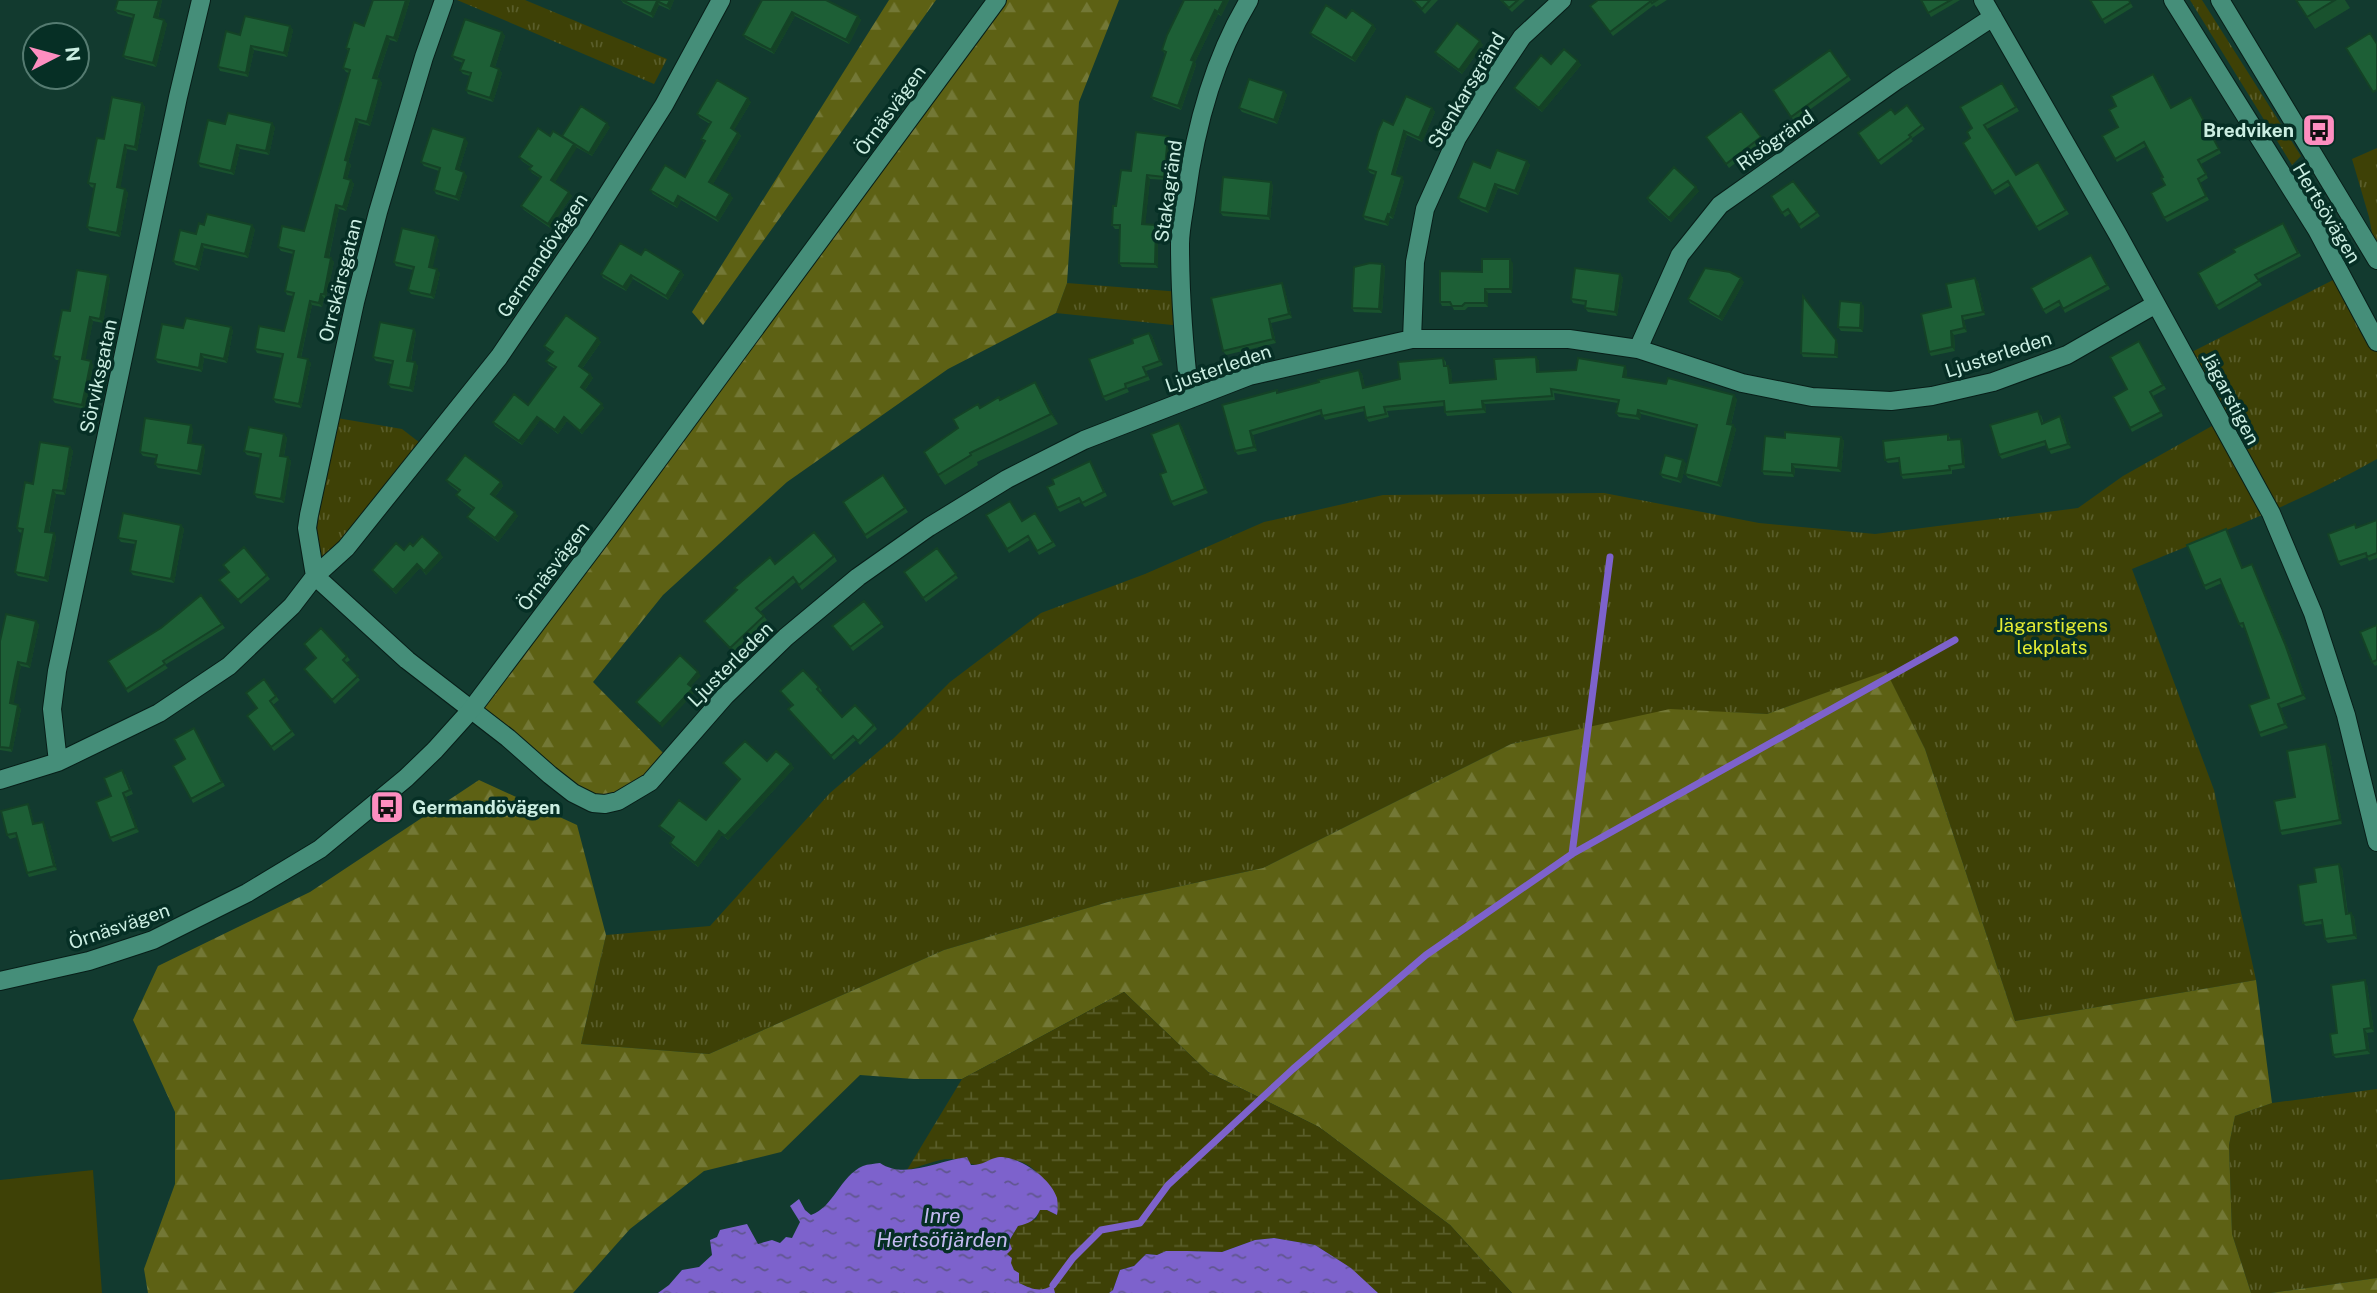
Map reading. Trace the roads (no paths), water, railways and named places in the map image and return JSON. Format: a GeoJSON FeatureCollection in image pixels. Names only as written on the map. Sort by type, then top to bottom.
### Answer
{"type":"FeatureCollection","features":[{"type":"Feature","properties":{"kind":"street","name":"Sörviksgatan"},"geometry":{"type":"LineString","coordinates":[[58,762],[52,709],[57,671],[178,97],[201,0]]}},
{"type":"Feature","properties":{"kind":"street","name":"Orrskärsgatan"},"geometry":{"type":"LineString","coordinates":[[315,576],[307,528],[355,302],[394,156],[444,0]]}},
{"type":"Feature","properties":{"kind":"street","name":"Germandövägen"},"geometry":{"type":"LineString","coordinates":[[0,780],[58,762],[159,713],[229,666],[292,606],[315,576],[346,548],[499,356],[581,236],[664,106],[721,0]]}},
{"type":"Feature","properties":{"kind":"street","name":"Örnäsvägen"},"geometry":{"type":"LineString","coordinates":[[0,981],[89,961],[153,940],[247,894],[320,849],[365,814],[435,750],[471,710],[997,0]]}},
{"type":"Feature","properties":{"kind":"street","name":"Stakagränd"},"geometry":{"type":"LineString","coordinates":[[1190,399],[1184,354],[1180,242],[1188,178],[1205,98],[1230,31],[1249,0]]}},
{"type":"Feature","properties":{"kind":"street","name":"Stenkarsgränd"},"geometry":{"type":"LineString","coordinates":[[1412,339],[1415,262],[1425,209],[1457,138],[1486,91],[1522,37],[1562,0]]}},
{"type":"Feature","properties":{"kind":"street","name":"Jägarstigen"},"geometry":{"type":"LineString","coordinates":[[1983,0],[2271,513],[2313,613],[2347,715],[2377,842]]}},
{"type":"Feature","properties":{"kind":"street","name":"Hertsövägen"},"geometry":{"type":"LineString","coordinates":[[2173,0],[2317,230],[2377,342]]}},
{"type":"Feature","properties":{"kind":"street","name":"Hertsövägen"},"geometry":{"type":"LineString","coordinates":[[2220,0],[2377,260]]}},
{"type":"Feature","properties":{"kind":"street","name":"Risögränd"},"geometry":{"type":"LineString","coordinates":[[1638,349],[1680,255],[1720,205],[1885,88],[1993,17]]}},
{"type":"Feature","properties":{"kind":"street","name":"Ljusterleden"},"geometry":{"type":"LineString","coordinates":[[471,710],[573,793],[593,803],[618,801],[650,782],[725,696],[786,637],[858,577],[919,534],[1007,480],[1084,440],[1249,376],[1412,339],[1569,339],[1638,349],[1742,383],[1812,397],[1891,401],[1932,397],[1993,382],[2067,355],[2156,304]]}},
{"type":"Feature","properties":{"kind":"street"},"geometry":{"type":"LineString","coordinates":[[315,576],[407,660],[471,710]]}},
{"type":"Feature","properties":{"kind":"water","name":"Inre Hertsöfjärden"},"geometry":{"type":"Polygon","coordinates":[[[967,1157],[971,1165],[1002,1157],[1018,1161],[1035,1171],[1054,1191],[1057,1215],[1040,1210],[1032,1221],[1018,1226],[1009,1241],[1012,1249],[1007,1254],[1012,1258],[1014,1270],[1019,1273],[1019,1283],[1036,1289],[1053,1285],[1055,1293],[658,1293],[682,1270],[699,1267],[712,1255],[710,1240],[717,1237],[720,1230],[747,1224],[758,1244],[772,1240],[780,1243],[786,1237],[792,1238],[800,1222],[790,1206],[799,1199],[811,1215],[819,1211],[848,1177],[863,1166],[880,1163],[900,1170],[922,1168],[967,1157]]]}},
{"type":"Feature","properties":{"kind":"water"},"geometry":{"type":"Polygon","coordinates":[[[1274,1238],[1315,1245],[1351,1268],[1378,1293],[1109,1293],[1113,1290],[1120,1270],[1134,1266],[1146,1254],[1157,1255],[1166,1251],[1222,1252],[1255,1240],[1274,1238]]]}},
{"type":"Feature","properties":{"kind":"waterway"},"geometry":{"type":"LineString","coordinates":[[1572,854],[1610,557]]}},
{"type":"Feature","properties":{"kind":"waterway"},"geometry":{"type":"LineString","coordinates":[[1053,1285],[1073,1258],[1101,1230],[1140,1223],[1168,1185],[1293,1069],[1426,955],[1572,854],[1955,640]]}},
{"type":"Feature","properties":{"kind":"place","name":"Bredviken"},"geometry":{"type":"Point","coordinates":[2319,130]}},
{"type":"Feature","properties":{"kind":"place","name":"Germandövägen"},"geometry":{"type":"Point","coordinates":[387,807]}},
{"type":"Feature","properties":{"kind":"park label","name":"Jägarstigens lekplats"},"geometry":{"type":"Point","coordinates":[2052,636]}}]}
